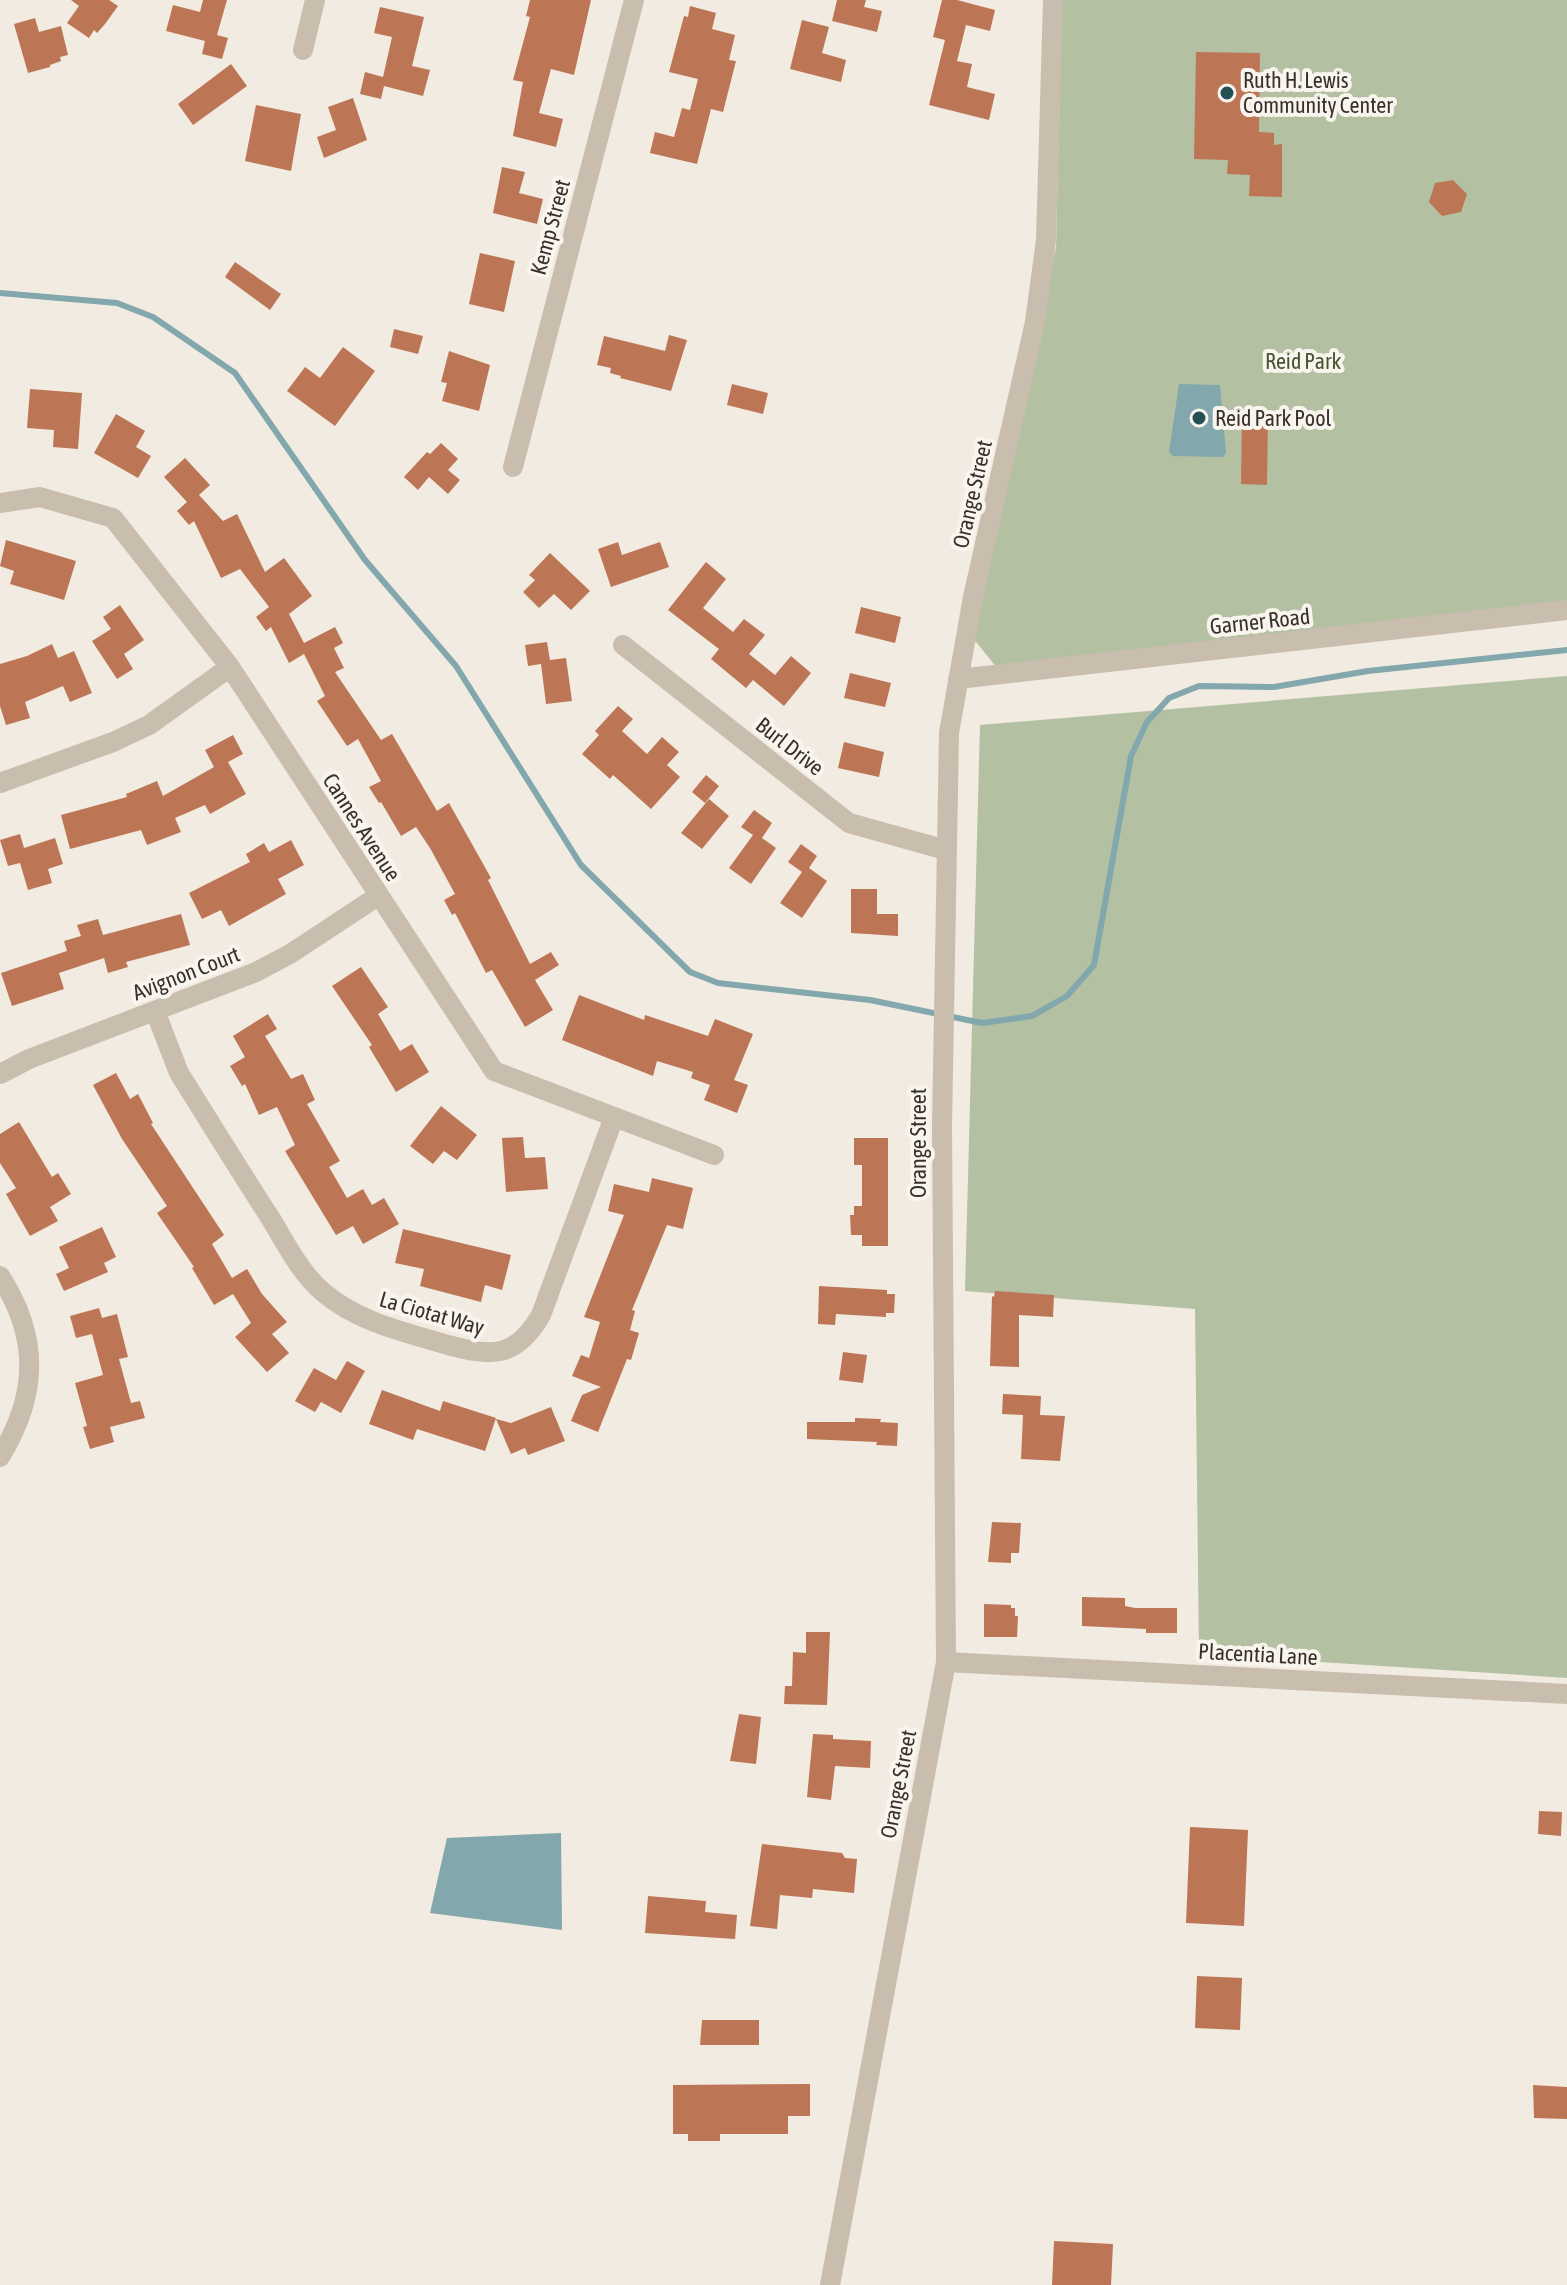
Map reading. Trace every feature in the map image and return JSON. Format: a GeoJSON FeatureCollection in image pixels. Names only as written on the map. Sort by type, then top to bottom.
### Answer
{"type":"FeatureCollection","features":[{"type":"Feature","properties":{"kind":"street"},"geometry":{"type":"LineString","coordinates":[[303,50],[315,0]]}},
{"type":"Feature","properties":{"kind":"street","name":"Kemp Street"},"geometry":{"type":"LineString","coordinates":[[513,467],[634,0]]}},
{"type":"Feature","properties":{"kind":"street","name":"Orange Street"},"geometry":{"type":"LineString","coordinates":[[830,2285],[946,1662],[942,1126],[949,733],[973,597],[1035,322],[1046,240],[1053,0]]}},
{"type":"Feature","properties":{"kind":"street","name":"Cannes Avenue"},"geometry":{"type":"LineString","coordinates":[[0,503],[40,497],[113,518],[230,667],[494,1071],[714,1155]]}},
{"type":"Feature","properties":{"kind":"street","name":"Garner Road"},"geometry":{"type":"LineString","coordinates":[[958,679],[1567,610]]}},
{"type":"Feature","properties":{"kind":"street","name":"Burl Drive"},"geometry":{"type":"LineString","coordinates":[[623,645],[849,823],[946,850]]}},
{"type":"Feature","properties":{"kind":"street"},"geometry":{"type":"LineString","coordinates":[[0,783],[113,742],[149,725],[230,667]]}},
{"type":"Feature","properties":{"kind":"street","name":"Avignon Court"},"geometry":{"type":"LineString","coordinates":[[0,1074],[29,1059],[256,972],[290,954],[378,896]]}},
{"type":"Feature","properties":{"kind":"street","name":"La Ciotat Way"},"geometry":{"type":"LineString","coordinates":[[155,1011],[179,1073],[291,1251],[324,1293],[363,1318],[477,1352],[504,1351],[519,1344],[541,1315],[614,1117]]}},
{"type":"Feature","properties":{"kind":"street"},"geometry":{"type":"LineString","coordinates":[[0,1276],[24,1324],[29,1349],[26,1405],[0,1457]]}},
{"type":"Feature","properties":{"kind":"street","name":"Placentia Lane"},"geometry":{"type":"LineString","coordinates":[[946,1662],[1567,1694]]}},
{"type":"Feature","properties":{"kind":"green space","name":"Reid Park"},"geometry":{"type":"Polygon","coordinates":[[[1062,0],[1567,0],[1567,602],[997,668],[973,638],[1056,247],[1062,0]]]}},
{"type":"Feature","properties":{"kind":"green space"},"geometry":{"type":"Polygon","coordinates":[[[1567,676],[1567,1678],[1199,1654],[1195,1309],[965,1291],[980,725],[1567,676]]]}},
{"type":"Feature","properties":{"kind":"water","name":"Reid Park Pool"},"geometry":{"type":"Polygon","coordinates":[[[1179,384],[1220,385],[1226,453],[1223,457],[1173,456],[1169,452],[1179,384]]]}},
{"type":"Feature","properties":{"kind":"water"},"geometry":{"type":"Polygon","coordinates":[[[561,1833],[562,1930],[430,1913],[447,1838],[561,1833]]]}},
{"type":"Feature","properties":{"kind":"building"},"geometry":{"type":"Polygon","coordinates":[[[71,0],[109,0],[118,6],[97,33],[94,30],[89,38],[67,23],[79,6],[71,0]]]}},
{"type":"Feature","properties":{"kind":"building"},"geometry":{"type":"Polygon","coordinates":[[[203,0],[227,0],[217,35],[228,38],[222,59],[202,54],[205,41],[166,31],[173,5],[200,12],[203,0]]]}},
{"type":"Feature","properties":{"kind":"building"},"geometry":{"type":"Polygon","coordinates":[[[530,0],[591,0],[574,75],[551,69],[539,113],[563,119],[556,147],[513,136],[523,82],[513,80],[530,17],[526,16],[530,0]]]}},
{"type":"Feature","properties":{"kind":"building"},"geometry":{"type":"Polygon","coordinates":[[[837,0],[866,0],[864,7],[882,11],[877,32],[832,21],[837,0]]]}},
{"type":"Feature","properties":{"kind":"building"},"geometry":{"type":"Polygon","coordinates":[[[942,0],[957,0],[995,10],[990,31],[966,25],[957,61],[972,64],[967,87],[995,94],[989,120],[929,105],[945,40],[933,37],[942,0]]]}},
{"type":"Feature","properties":{"kind":"building"},"geometry":{"type":"Polygon","coordinates":[[[690,6],[716,13],[712,29],[735,35],[729,60],[736,61],[723,112],[711,109],[697,164],[650,153],[655,132],[674,137],[682,108],[690,110],[698,79],[669,72],[684,16],[688,17],[690,6]]]}},
{"type":"Feature","properties":{"kind":"building"},"geometry":{"type":"Polygon","coordinates":[[[380,7],[424,17],[412,66],[430,70],[423,96],[384,86],[381,99],[360,94],[365,72],[383,77],[392,37],[374,33],[380,7]]]}},
{"type":"Feature","properties":{"kind":"building"},"geometry":{"type":"Polygon","coordinates":[[[35,18],[39,32],[61,26],[68,55],[60,57],[61,61],[50,67],[28,73],[14,24],[35,18]]]}},
{"type":"Feature","properties":{"kind":"building"},"geometry":{"type":"Polygon","coordinates":[[[802,20],[829,27],[822,53],[846,60],[841,82],[790,69],[802,20]]]}},
{"type":"Feature","properties":{"kind":"building","name":"Ruth H. Lewis Community Center"},"geometry":{"type":"Polygon","coordinates":[[[1196,52],[1260,53],[1259,132],[1274,133],[1274,145],[1282,144],[1282,197],[1249,196],[1250,175],[1227,174],[1228,160],[1194,159],[1196,52]]]}},
{"type":"Feature","properties":{"kind":"building"},"geometry":{"type":"Polygon","coordinates":[[[231,64],[247,86],[193,125],[178,104],[231,64]]]}},
{"type":"Feature","properties":{"kind":"building"},"geometry":{"type":"Polygon","coordinates":[[[353,98],[367,140],[324,158],[317,137],[336,130],[328,107],[353,98]]]}},
{"type":"Feature","properties":{"kind":"building"},"geometry":{"type":"Polygon","coordinates":[[[256,105],[301,114],[291,171],[245,161],[256,105]]]}},
{"type":"Feature","properties":{"kind":"building"},"geometry":{"type":"Polygon","coordinates":[[[502,167],[525,172],[519,193],[543,199],[537,224],[493,213],[502,167]]]}},
{"type":"Feature","properties":{"kind":"building"},"geometry":{"type":"Polygon","coordinates":[[[1453,180],[1467,194],[1461,212],[1442,216],[1429,202],[1435,183],[1453,180]]]}},
{"type":"Feature","properties":{"kind":"building"},"geometry":{"type":"Polygon","coordinates":[[[480,253],[515,261],[504,312],[469,304],[480,253]]]}},
{"type":"Feature","properties":{"kind":"building"},"geometry":{"type":"Polygon","coordinates":[[[235,262],[281,294],[270,310],[225,277],[235,262]]]}},
{"type":"Feature","properties":{"kind":"building"},"geometry":{"type":"Polygon","coordinates":[[[394,329],[423,336],[418,354],[390,347],[394,329]]]}},
{"type":"Feature","properties":{"kind":"building"},"geometry":{"type":"Polygon","coordinates":[[[669,335],[687,340],[671,391],[620,378],[610,373],[611,368],[597,365],[604,336],[665,351],[669,335]]]}},
{"type":"Feature","properties":{"kind":"building"},"geometry":{"type":"Polygon","coordinates":[[[343,347],[375,371],[335,426],[287,391],[305,367],[320,378],[343,347]]]}},
{"type":"Feature","properties":{"kind":"building"},"geometry":{"type":"Polygon","coordinates":[[[449,351],[490,365],[479,411],[442,401],[447,383],[441,382],[449,351]]]}},
{"type":"Feature","properties":{"kind":"building"},"geometry":{"type":"Polygon","coordinates":[[[732,384],[768,393],[763,414],[727,405],[732,384]]]}},
{"type":"Feature","properties":{"kind":"building"},"geometry":{"type":"Polygon","coordinates":[[[30,389],[82,393],[78,449],[53,447],[54,430],[27,428],[30,389]]]}},
{"type":"Feature","properties":{"kind":"building"},"geometry":{"type":"Polygon","coordinates":[[[1242,413],[1268,414],[1267,485],[1241,484],[1242,413]]]}},
{"type":"Feature","properties":{"kind":"building"},"geometry":{"type":"Polygon","coordinates":[[[116,414],[145,431],[136,447],[151,456],[138,478],[94,453],[116,414]]]}},
{"type":"Feature","properties":{"kind":"building"},"geometry":{"type":"Polygon","coordinates":[[[441,443],[458,459],[448,470],[460,480],[448,494],[429,477],[418,490],[404,477],[427,452],[430,454],[441,443]]]}},
{"type":"Feature","properties":{"kind":"building"},"geometry":{"type":"Polygon","coordinates":[[[185,458],[210,485],[199,495],[223,521],[237,514],[265,572],[284,558],[312,596],[289,614],[304,643],[335,627],[343,643],[334,648],[344,668],[335,672],[381,740],[392,734],[437,811],[449,803],[491,878],[488,880],[530,964],[551,952],[559,965],[535,980],[553,1010],[525,1027],[492,970],[486,973],[455,913],[452,915],[444,900],[455,894],[430,848],[416,827],[401,836],[369,787],[381,781],[358,739],[347,746],[317,701],[325,696],[304,654],[289,663],[271,627],[266,631],[256,617],[269,607],[240,569],[221,578],[194,521],[189,525],[177,511],[187,502],[164,477],[185,458]]]}},
{"type":"Feature","properties":{"kind":"building"},"geometry":{"type":"Polygon","coordinates":[[[6,540],[76,561],[64,600],[10,584],[14,571],[0,566],[6,540]]]}},
{"type":"Feature","properties":{"kind":"building"},"geometry":{"type":"Polygon","coordinates":[[[618,542],[622,555],[660,542],[669,567],[611,587],[598,549],[618,542]]]}},
{"type":"Feature","properties":{"kind":"building"},"geometry":{"type":"Polygon","coordinates":[[[550,553],[590,591],[571,610],[554,594],[539,608],[523,592],[535,580],[529,575],[550,553]]]}},
{"type":"Feature","properties":{"kind":"building"},"geometry":{"type":"Polygon","coordinates":[[[706,562],[726,579],[703,608],[733,632],[744,619],[765,635],[749,654],[775,675],[791,656],[811,673],[784,706],[753,680],[746,688],[711,659],[719,649],[668,610],[706,562]]]}},
{"type":"Feature","properties":{"kind":"building"},"geometry":{"type":"Polygon","coordinates":[[[120,605],[144,640],[124,654],[133,669],[117,679],[92,641],[111,629],[103,617],[120,605]]]}},
{"type":"Feature","properties":{"kind":"building"},"geometry":{"type":"Polygon","coordinates":[[[861,607],[901,617],[895,643],[855,633],[861,607]]]}},
{"type":"Feature","properties":{"kind":"building"},"geometry":{"type":"Polygon","coordinates":[[[547,642],[550,660],[566,658],[572,701],[546,704],[541,664],[528,666],[525,645],[547,642]]]}},
{"type":"Feature","properties":{"kind":"building"},"geometry":{"type":"Polygon","coordinates":[[[52,644],[58,658],[74,651],[92,693],[70,702],[63,686],[25,702],[30,718],[6,725],[0,706],[0,664],[52,644]]]}},
{"type":"Feature","properties":{"kind":"building"},"geometry":{"type":"Polygon","coordinates":[[[850,673],[891,683],[885,707],[844,698],[850,673]]]}},
{"type":"Feature","properties":{"kind":"building"},"geometry":{"type":"Polygon","coordinates":[[[618,706],[633,719],[622,731],[647,754],[662,737],[679,752],[667,765],[680,777],[651,809],[613,775],[610,779],[582,754],[599,735],[595,731],[618,706]]]}},
{"type":"Feature","properties":{"kind":"building"},"geometry":{"type":"Polygon","coordinates":[[[233,735],[243,754],[228,762],[246,794],[210,814],[205,805],[175,818],[181,832],[147,845],[141,830],[70,849],[61,815],[127,797],[126,794],[157,781],[163,796],[214,767],[205,750],[233,735]]]}},
{"type":"Feature","properties":{"kind":"building"},"geometry":{"type":"Polygon","coordinates":[[[844,742],[884,752],[879,777],[838,768],[844,742]]]}},
{"type":"Feature","properties":{"kind":"building"},"geometry":{"type":"Polygon","coordinates":[[[706,775],[719,786],[705,803],[692,792],[706,775]]]}},
{"type":"Feature","properties":{"kind":"building"},"geometry":{"type":"Polygon","coordinates":[[[709,799],[729,816],[702,849],[681,833],[709,799]]]}},
{"type":"Feature","properties":{"kind":"building"},"geometry":{"type":"Polygon","coordinates":[[[754,810],[772,823],[762,838],[776,848],[751,884],[729,868],[753,835],[741,827],[754,810]]]}},
{"type":"Feature","properties":{"kind":"building"},"geometry":{"type":"Polygon","coordinates":[[[20,834],[24,848],[55,838],[63,864],[48,869],[52,883],[28,890],[20,863],[8,866],[0,840],[20,834]]]}},
{"type":"Feature","properties":{"kind":"building"},"geometry":{"type":"Polygon","coordinates":[[[291,840],[304,865],[278,879],[286,894],[229,926],[221,910],[202,919],[189,893],[250,862],[246,854],[264,843],[269,852],[291,840]]]}},
{"type":"Feature","properties":{"kind":"building"},"geometry":{"type":"Polygon","coordinates":[[[801,844],[817,856],[809,868],[827,881],[802,918],[780,903],[802,872],[788,862],[801,844]]]}},
{"type":"Feature","properties":{"kind":"building"},"geometry":{"type":"Polygon","coordinates":[[[851,889],[877,889],[877,914],[898,914],[898,936],[851,933],[851,889]]]}},
{"type":"Feature","properties":{"kind":"building"},"geometry":{"type":"Polygon","coordinates":[[[181,914],[190,945],[126,962],[128,967],[108,973],[104,958],[59,973],[64,989],[12,1006],[1,973],[67,951],[64,941],[81,936],[77,925],[98,919],[103,935],[181,914]]]}},
{"type":"Feature","properties":{"kind":"building"},"geometry":{"type":"Polygon","coordinates":[[[361,967],[388,1007],[378,1014],[400,1051],[412,1044],[429,1072],[396,1092],[369,1047],[372,1045],[332,986],[361,967]]]}},
{"type":"Feature","properties":{"kind":"building"},"geometry":{"type":"Polygon","coordinates":[[[579,995],[644,1020],[645,1015],[708,1036],[715,1019],[753,1034],[734,1080],[748,1085],[737,1113],[704,1100],[710,1085],[691,1078],[693,1072],[657,1061],[653,1076],[562,1040],[579,995]]]}},
{"type":"Feature","properties":{"kind":"building"},"geometry":{"type":"Polygon","coordinates":[[[268,1014],[277,1029],[265,1036],[291,1079],[303,1074],[315,1100],[307,1104],[340,1161],[329,1167],[347,1198],[363,1189],[372,1205],[384,1198],[399,1224],[363,1244],[353,1226],[336,1235],[285,1151],[295,1145],[277,1107],[259,1115],[245,1084],[242,1086],[230,1066],[245,1057],[233,1036],[268,1014]]]}},
{"type":"Feature","properties":{"kind":"building"},"geometry":{"type":"Polygon","coordinates":[[[116,1073],[130,1099],[138,1094],[151,1124],[224,1235],[212,1244],[232,1278],[247,1269],[262,1294],[287,1322],[272,1334],[289,1353],[267,1372],[235,1337],[251,1323],[233,1294],[214,1305],[194,1267],[157,1213],[167,1206],[122,1139],[93,1085],[116,1073]]]}},
{"type":"Feature","properties":{"kind":"building"},"geometry":{"type":"Polygon","coordinates":[[[441,1106],[477,1135],[457,1160],[444,1151],[433,1164],[410,1146],[441,1106]]]}},
{"type":"Feature","properties":{"kind":"building"},"geometry":{"type":"Polygon","coordinates":[[[19,1122],[52,1177],[58,1173],[71,1194],[50,1207],[58,1221],[30,1236],[6,1194],[16,1188],[0,1163],[0,1134],[19,1122]]]}},
{"type":"Feature","properties":{"kind":"building"},"geometry":{"type":"Polygon","coordinates":[[[523,1137],[525,1158],[545,1157],[548,1189],[506,1192],[502,1138],[523,1137]]]}},
{"type":"Feature","properties":{"kind":"building"},"geometry":{"type":"Polygon","coordinates":[[[854,1138],[888,1138],[888,1246],[862,1246],[862,1235],[851,1235],[850,1215],[854,1215],[854,1206],[862,1206],[862,1165],[854,1165],[854,1138]]]}},
{"type":"Feature","properties":{"kind":"building"},"geometry":{"type":"Polygon","coordinates":[[[652,1178],[693,1188],[683,1229],[667,1225],[632,1310],[635,1311],[630,1330],[639,1333],[631,1360],[627,1359],[598,1432],[571,1421],[582,1395],[601,1387],[572,1376],[581,1355],[589,1358],[600,1322],[584,1317],[624,1215],[608,1211],[614,1184],[649,1192],[652,1178]]]}},
{"type":"Feature","properties":{"kind":"building"},"geometry":{"type":"Polygon","coordinates":[[[102,1227],[116,1257],[104,1263],[108,1272],[64,1291],[56,1274],[69,1268],[59,1247],[102,1227]]]}},
{"type":"Feature","properties":{"kind":"building"},"geometry":{"type":"Polygon","coordinates":[[[403,1229],[511,1255],[502,1290],[485,1285],[481,1302],[420,1286],[424,1269],[395,1263],[403,1229]]]}},
{"type":"Feature","properties":{"kind":"building"},"geometry":{"type":"Polygon","coordinates":[[[819,1286],[887,1290],[887,1294],[895,1294],[894,1313],[886,1313],[886,1317],[836,1314],[835,1325],[818,1324],[819,1286]]]}},
{"type":"Feature","properties":{"kind":"building"},"geometry":{"type":"Polygon","coordinates":[[[995,1291],[1054,1295],[1053,1317],[1019,1315],[1019,1367],[990,1366],[992,1296],[995,1291]]]}},
{"type":"Feature","properties":{"kind":"building"},"geometry":{"type":"Polygon","coordinates":[[[99,1308],[102,1318],[117,1314],[128,1357],[119,1359],[131,1403],[140,1401],[145,1418],[110,1427],[114,1442],[90,1449],[75,1383],[103,1375],[92,1334],[76,1338],[70,1316],[99,1308]]]}},
{"type":"Feature","properties":{"kind":"building"},"geometry":{"type":"Polygon","coordinates":[[[843,1352],[867,1355],[863,1383],[839,1380],[843,1352]]]}},
{"type":"Feature","properties":{"kind":"building"},"geometry":{"type":"Polygon","coordinates":[[[347,1361],[365,1371],[341,1413],[321,1402],[315,1412],[295,1401],[314,1368],[336,1380],[347,1361]]]}},
{"type":"Feature","properties":{"kind":"building"},"geometry":{"type":"Polygon","coordinates":[[[382,1390],[440,1411],[443,1401],[496,1418],[485,1451],[417,1429],[413,1440],[369,1424],[382,1390]]]}},
{"type":"Feature","properties":{"kind":"building"},"geometry":{"type":"Polygon","coordinates":[[[1003,1394],[1041,1396],[1040,1415],[1065,1416],[1060,1461],[1021,1459],[1023,1415],[1002,1414],[1003,1394]]]}},
{"type":"Feature","properties":{"kind":"building"},"geometry":{"type":"Polygon","coordinates":[[[551,1407],[565,1441],[528,1455],[525,1448],[511,1454],[496,1419],[511,1423],[551,1407]]]}},
{"type":"Feature","properties":{"kind":"building"},"geometry":{"type":"Polygon","coordinates":[[[855,1418],[898,1423],[897,1446],[876,1445],[877,1442],[807,1439],[807,1422],[855,1422],[855,1418]]]}},
{"type":"Feature","properties":{"kind":"building"},"geometry":{"type":"Polygon","coordinates":[[[992,1522],[1021,1523],[1019,1553],[1011,1553],[1011,1563],[988,1562],[992,1522]]]}},
{"type":"Feature","properties":{"kind":"building"},"geometry":{"type":"Polygon","coordinates":[[[1082,1597],[1125,1598],[1125,1606],[1135,1608],[1177,1608],[1177,1633],[1082,1626],[1082,1597]]]}},
{"type":"Feature","properties":{"kind":"building"},"geometry":{"type":"Polygon","coordinates":[[[984,1604],[1011,1605],[1015,1608],[1015,1616],[1018,1616],[1017,1637],[984,1637],[984,1604]]]}},
{"type":"Feature","properties":{"kind":"building"},"geometry":{"type":"Polygon","coordinates":[[[806,1632],[830,1632],[827,1705],[784,1704],[785,1686],[792,1686],[793,1652],[806,1653],[806,1632]]]}},
{"type":"Feature","properties":{"kind":"building"},"geometry":{"type":"Polygon","coordinates":[[[739,1714],[761,1717],[756,1764],[730,1761],[739,1714]]]}},
{"type":"Feature","properties":{"kind":"building"},"geometry":{"type":"Polygon","coordinates":[[[813,1734],[833,1735],[833,1739],[871,1741],[870,1768],[835,1766],[831,1800],[807,1797],[813,1734]]]}},
{"type":"Feature","properties":{"kind":"building"},"geometry":{"type":"Polygon","coordinates":[[[1539,1811],[1562,1812],[1561,1836],[1538,1834],[1539,1811]]]}},
{"type":"Feature","properties":{"kind":"building"},"geometry":{"type":"Polygon","coordinates":[[[1190,1827],[1248,1830],[1244,1926],[1186,1923],[1190,1827]]]}},
{"type":"Feature","properties":{"kind":"building"},"geometry":{"type":"Polygon","coordinates":[[[762,1844],[842,1853],[845,1858],[857,1859],[854,1893],[813,1889],[812,1898],[780,1895],[777,1929],[750,1926],[762,1844]]]}},
{"type":"Feature","properties":{"kind":"building"},"geometry":{"type":"Polygon","coordinates":[[[648,1896],[706,1901],[705,1912],[737,1915],[735,1939],[645,1933],[648,1896]]]}},
{"type":"Feature","properties":{"kind":"building"},"geometry":{"type":"Polygon","coordinates":[[[1197,1976],[1242,1978],[1240,2030],[1195,2028],[1197,1976]]]}},
{"type":"Feature","properties":{"kind":"building"},"geometry":{"type":"Polygon","coordinates":[[[702,2020],[759,2020],[759,2045],[700,2045],[702,2020]]]}},
{"type":"Feature","properties":{"kind":"building"},"geometry":{"type":"Polygon","coordinates":[[[810,2084],[810,2116],[788,2116],[788,2134],[720,2134],[720,2141],[688,2141],[688,2134],[673,2134],[673,2085],[810,2084]]]}},
{"type":"Feature","properties":{"kind":"building"},"geometry":{"type":"Polygon","coordinates":[[[1533,2085],[1567,2087],[1567,2119],[1534,2118],[1533,2085]]]}},
{"type":"Feature","properties":{"kind":"building"},"geometry":{"type":"Polygon","coordinates":[[[1054,2241],[1113,2244],[1111,2285],[1052,2285],[1054,2241]]]}},
{"type":"Feature","properties":{"kind":"waterway"},"geometry":{"type":"LineString","coordinates":[[0,293],[117,303],[153,317],[235,373],[365,560],[456,666],[581,865],[690,972],[718,983],[870,1000],[982,1023],[1032,1016],[1067,996],[1094,965],[1131,756],[1147,722],[1169,698],[1199,686],[1274,687],[1368,671],[1567,650]]}},
{"type":"Feature","properties":{"kind":"place","name":"Ruth H. Lewis Community Center"},"geometry":{"type":"Point","coordinates":[1227,93]}},
{"type":"Feature","properties":{"kind":"place","name":"Reid Park Pool"},"geometry":{"type":"Point","coordinates":[1199,418]}}]}
